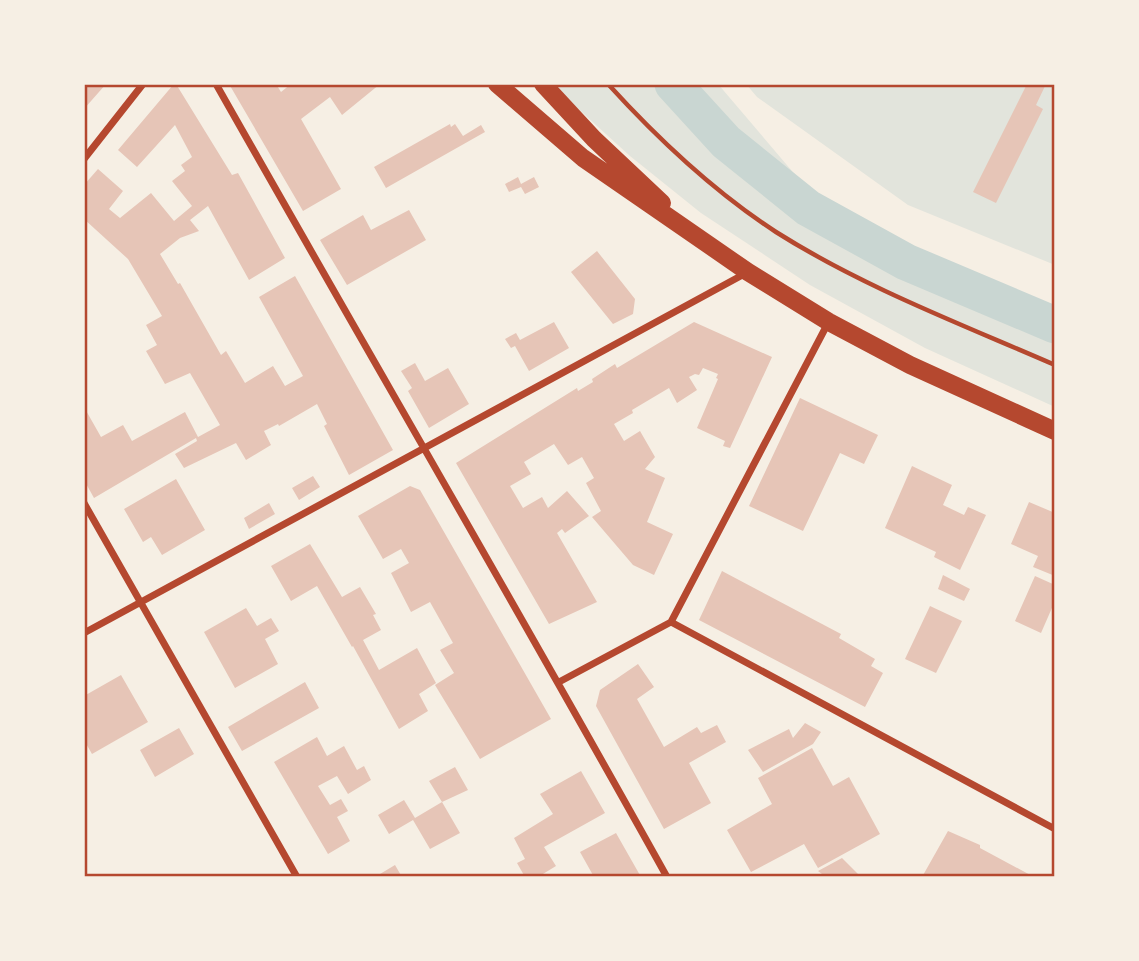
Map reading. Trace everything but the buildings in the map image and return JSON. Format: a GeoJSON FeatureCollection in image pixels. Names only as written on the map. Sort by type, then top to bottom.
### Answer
{"type":"FeatureCollection","features":[{"type":"Feature","properties":{"kind":"main road"},"geometry":{"type":"LineString","coordinates":[[497,84],[583,158],[748,272],[829,322],[910,365],[1055,431]]}},
{"type":"Feature","properties":{"kind":"main road"},"geometry":{"type":"LineString","coordinates":[[543,84],[604,148],[704,241]]}},
{"type":"Feature","properties":{"kind":"street"},"geometry":{"type":"LineString","coordinates":[[84,159],[144,84]]}},
{"type":"Feature","properties":{"kind":"street"},"geometry":{"type":"LineString","coordinates":[[216,84],[422,449],[559,682],[667,877]]}},
{"type":"Feature","properties":{"kind":"street"},"geometry":{"type":"LineString","coordinates":[[84,633],[748,272]]}},
{"type":"Feature","properties":{"kind":"street"},"geometry":{"type":"LineString","coordinates":[[559,682],[671,622],[829,322]]}},
{"type":"Feature","properties":{"kind":"street"},"geometry":{"type":"LineString","coordinates":[[84,503],[297,877]]}},
{"type":"Feature","properties":{"kind":"street"},"geometry":{"type":"LineString","coordinates":[[671,622],[1055,830]]}},
{"type":"Feature","properties":{"kind":"path"},"geometry":{"type":"LineString","coordinates":[[608,84],[680,157],[723,194],[776,231],[827,261],[898,297],[1055,365]]}},
{"type":"Feature","properties":{"kind":"shaded area"},"geometry":{"type":"Polygon","coordinates":[[[551,84],[718,84],[854,244],[1055,335],[1055,407],[925,348],[810,285],[701,213],[630,156],[551,84]]]}},
{"type":"Feature","properties":{"kind":"shaded area"},"geometry":{"type":"Polygon","coordinates":[[[746,84],[1055,84],[1055,265],[908,205],[757,97],[746,84]]]}},
{"type":"Feature","properties":{"kind":"waterway"},"geometry":{"type":"LineString","coordinates":[[673,84],[726,142],[808,208],[906,262],[1055,325]]}}]}
